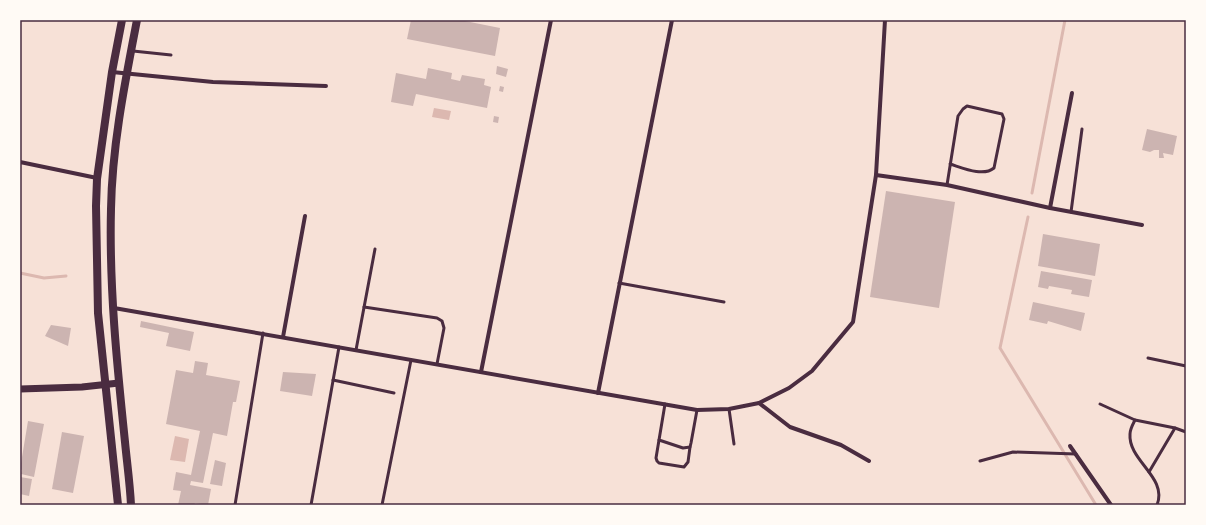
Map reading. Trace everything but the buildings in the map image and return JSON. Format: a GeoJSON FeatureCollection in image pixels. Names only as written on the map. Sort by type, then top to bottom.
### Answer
{"type":"FeatureCollection","features":[{"type":"Feature","properties":{"kind":"main road"},"geometry":{"type":"LineString","coordinates":[[118,505],[104,384],[97,284],[97,178],[112,72],[122,20]]}},
{"type":"Feature","properties":{"kind":"main road"},"geometry":{"type":"LineString","coordinates":[[131,505],[119,383],[111,256],[112,174],[126,75],[137,20]]}},
{"type":"Feature","properties":{"kind":"street"},"geometry":{"type":"LineString","coordinates":[[481,372],[551,20]]}},
{"type":"Feature","properties":{"kind":"street"},"geometry":{"type":"LineString","coordinates":[[598,392],[672,20]]}},
{"type":"Feature","properties":{"kind":"street"},"geometry":{"type":"LineString","coordinates":[[114,308],[697,410],[729,409],[759,403],[789,388],[812,371],[853,322],[876,175],[885,20]]}},
{"type":"Feature","properties":{"kind":"street"},"geometry":{"type":"LineString","coordinates":[[112,72],[126,75],[213,82],[326,86]]}},
{"type":"Feature","properties":{"kind":"street"},"geometry":{"type":"LineString","coordinates":[[1050,208],[1072,93]]}},
{"type":"Feature","properties":{"kind":"street"},"geometry":{"type":"LineString","coordinates":[[20,162],[97,178]]}},
{"type":"Feature","properties":{"kind":"street"},"geometry":{"type":"LineString","coordinates":[[876,175],[947,185],[1050,208],[1142,225]]}},
{"type":"Feature","properties":{"kind":"street"},"geometry":{"type":"LineString","coordinates":[[283,337],[305,216]]}},
{"type":"Feature","properties":{"kind":"street"},"geometry":{"type":"LineString","coordinates":[[20,389],[119,383]]}},
{"type":"Feature","properties":{"kind":"street"},"geometry":{"type":"LineString","coordinates":[[759,403],[790,427],[841,445],[869,461]]}},
{"type":"Feature","properties":{"kind":"street"},"geometry":{"type":"LineString","coordinates":[[1070,446],[1111,505]]}},
{"type":"Feature","properties":{"kind":"lane"},"geometry":{"type":"LineString","coordinates":[[131,51],[171,55]]}},
{"type":"Feature","properties":{"kind":"lane"},"geometry":{"type":"LineString","coordinates":[[947,185],[950,164],[958,116],[963,109],[967,106],[1002,114],[1004,119],[994,168],[989,172],[983,173],[950,164]]}},
{"type":"Feature","properties":{"kind":"lane"},"geometry":{"type":"LineString","coordinates":[[1070,212],[1082,129]]}},
{"type":"Feature","properties":{"kind":"lane"},"geometry":{"type":"LineString","coordinates":[[356,350],[375,249]]}},
{"type":"Feature","properties":{"kind":"lane"},"geometry":{"type":"LineString","coordinates":[[619,283],[724,302]]}},
{"type":"Feature","properties":{"kind":"lane"},"geometry":{"type":"LineString","coordinates":[[364,307],[437,318],[442,321],[444,328],[437,364]]}},
{"type":"Feature","properties":{"kind":"lane"},"geometry":{"type":"LineString","coordinates":[[235,505],[263,333]]}},
{"type":"Feature","properties":{"kind":"lane"},"geometry":{"type":"LineString","coordinates":[[311,505],[339,347]]}},
{"type":"Feature","properties":{"kind":"lane"},"geometry":{"type":"LineString","coordinates":[[1148,358],[1186,366]]}},
{"type":"Feature","properties":{"kind":"lane"},"geometry":{"type":"LineString","coordinates":[[382,505],[411,360]]}},
{"type":"Feature","properties":{"kind":"lane"},"geometry":{"type":"LineString","coordinates":[[333,380],[394,393]]}},
{"type":"Feature","properties":{"kind":"lane"},"geometry":{"type":"LineString","coordinates":[[665,404],[656,458],[657,462],[659,463],[684,467],[688,462],[697,410]]}},
{"type":"Feature","properties":{"kind":"lane"},"geometry":{"type":"LineString","coordinates":[[1100,404],[1135,420],[1175,428],[1186,432]]}},
{"type":"Feature","properties":{"kind":"lane"},"geometry":{"type":"LineString","coordinates":[[729,409],[734,444]]}},
{"type":"Feature","properties":{"kind":"lane"},"geometry":{"type":"LineString","coordinates":[[1135,420],[1131,430],[1130,442],[1149,472],[1159,494],[1157,505]]}},
{"type":"Feature","properties":{"kind":"lane"},"geometry":{"type":"LineString","coordinates":[[1149,472],[1175,428]]}},
{"type":"Feature","properties":{"kind":"lane"},"geometry":{"type":"LineString","coordinates":[[659,440],[683,448],[690,447]]}},
{"type":"Feature","properties":{"kind":"lane"},"geometry":{"type":"LineString","coordinates":[[980,461],[1012,452],[1076,454]]}},
{"type":"Feature","properties":{"kind":"shaded area"},"geometry":{"type":"Polygon","coordinates":[[[434,108],[451,111],[449,120],[432,117],[434,108]]]}},
{"type":"Feature","properties":{"kind":"shaded area"},"geometry":{"type":"Polygon","coordinates":[[[175,436],[189,439],[185,462],[170,460],[175,436]]]}},
{"type":"Feature","properties":{"kind":"waterway"},"geometry":{"type":"LineString","coordinates":[[1032,193],[1065,20]]}},
{"type":"Feature","properties":{"kind":"waterway"},"geometry":{"type":"LineString","coordinates":[[1028,217],[1000,348],[1096,505]]}},
{"type":"Feature","properties":{"kind":"waterway"},"geometry":{"type":"LineString","coordinates":[[20,273],[44,278],[66,276]]}}]}
